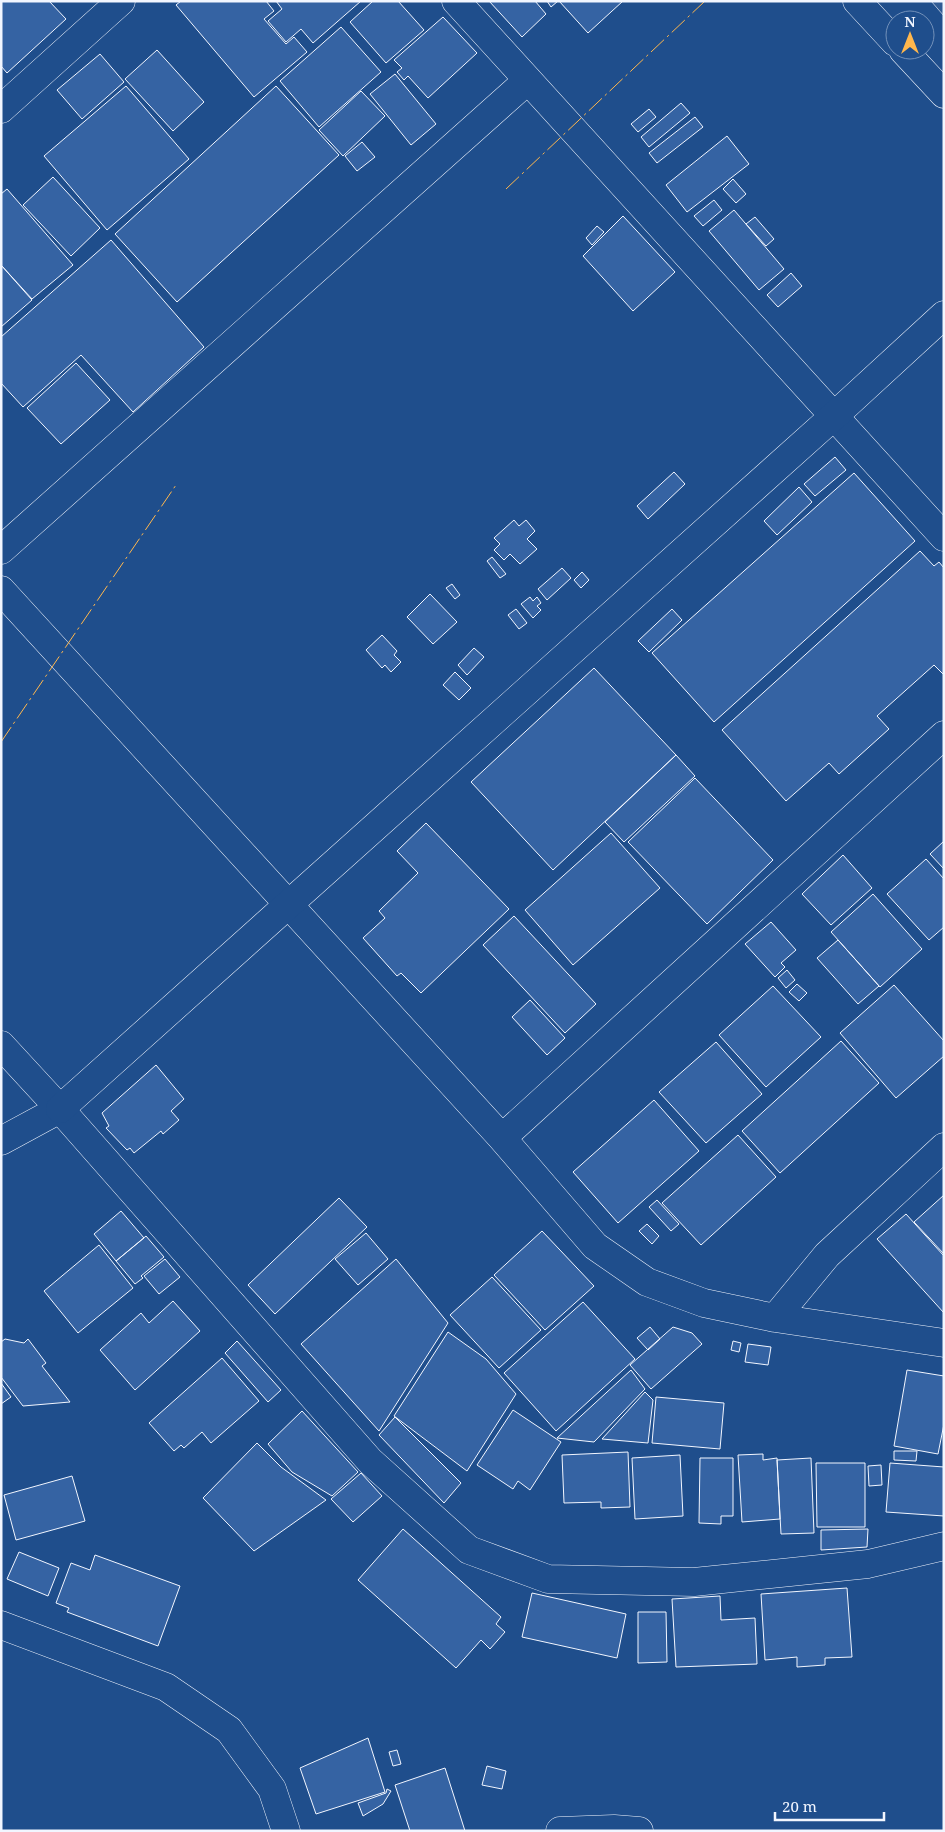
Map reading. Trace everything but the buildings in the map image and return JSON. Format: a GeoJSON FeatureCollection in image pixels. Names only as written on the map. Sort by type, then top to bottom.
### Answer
{"type":"FeatureCollection","features":[{"type":"Feature","properties":{"kind":"street"},"geometry":{"type":"LineString","coordinates":[[1,109],[121,1]]}},
{"type":"Feature","properties":{"kind":"street"},"geometry":{"type":"LineString","coordinates":[[456,1],[944,536]]}},
{"type":"Feature","properties":{"kind":"street"},"geometry":{"type":"LineString","coordinates":[[857,1],[885,31]]}},
{"type":"Feature","properties":{"kind":"street"},"geometry":{"type":"LineString","coordinates":[[912,60],[944,94]]}},
{"type":"Feature","properties":{"kind":"street"},"geometry":{"type":"LineString","coordinates":[[1,550],[528,80]]}},
{"type":"Feature","properties":{"kind":"street"},"geometry":{"type":"LineString","coordinates":[[1,1141],[60,1109],[834,416],[944,315]]}},
{"type":"Feature","properties":{"kind":"street"},"geometry":{"type":"LineString","coordinates":[[1,590],[502,1138],[595,1246],[648,1282],[704,1303],[774,1318],[944,1343]]}},
{"type":"Feature","properties":{"kind":"street"},"geometry":{"type":"LineString","coordinates":[[502,1138],[944,735]]}},
{"type":"Feature","properties":{"kind":"street"},"geometry":{"type":"LineString","coordinates":[[1,1045],[60,1109],[370,1462],[469,1550],[548,1579],[694,1582],[868,1564],[944,1546]]}},
{"type":"Feature","properties":{"kind":"street"},"geometry":{"type":"LineString","coordinates":[[774,1318],[827,1255],[944,1147]]}},
{"type":"Feature","properties":{"kind":"street"},"geometry":{"type":"LineString","coordinates":[[1,1626],[166,1687],[229,1730],[272,1789],[286,1831]]}},
{"type":"Feature","properties":{"kind":"street"},"geometry":{"type":"LineString","coordinates":[[560,1831],[614,1829],[639,1831]]}},
{"type":"Feature","properties":{"kind":"shaded area"},"geometry":{"type":"Polygon","coordinates":[[[931,1],[944,1],[944,16],[931,1]]]}},
{"type":"Feature","properties":{"kind":"power"},"geometry":{"type":"LineString","coordinates":[[506,189],[705,1]]}},
{"type":"Feature","properties":{"kind":"power"},"geometry":{"type":"LineString","coordinates":[[1,742],[176,485]]}}]}
